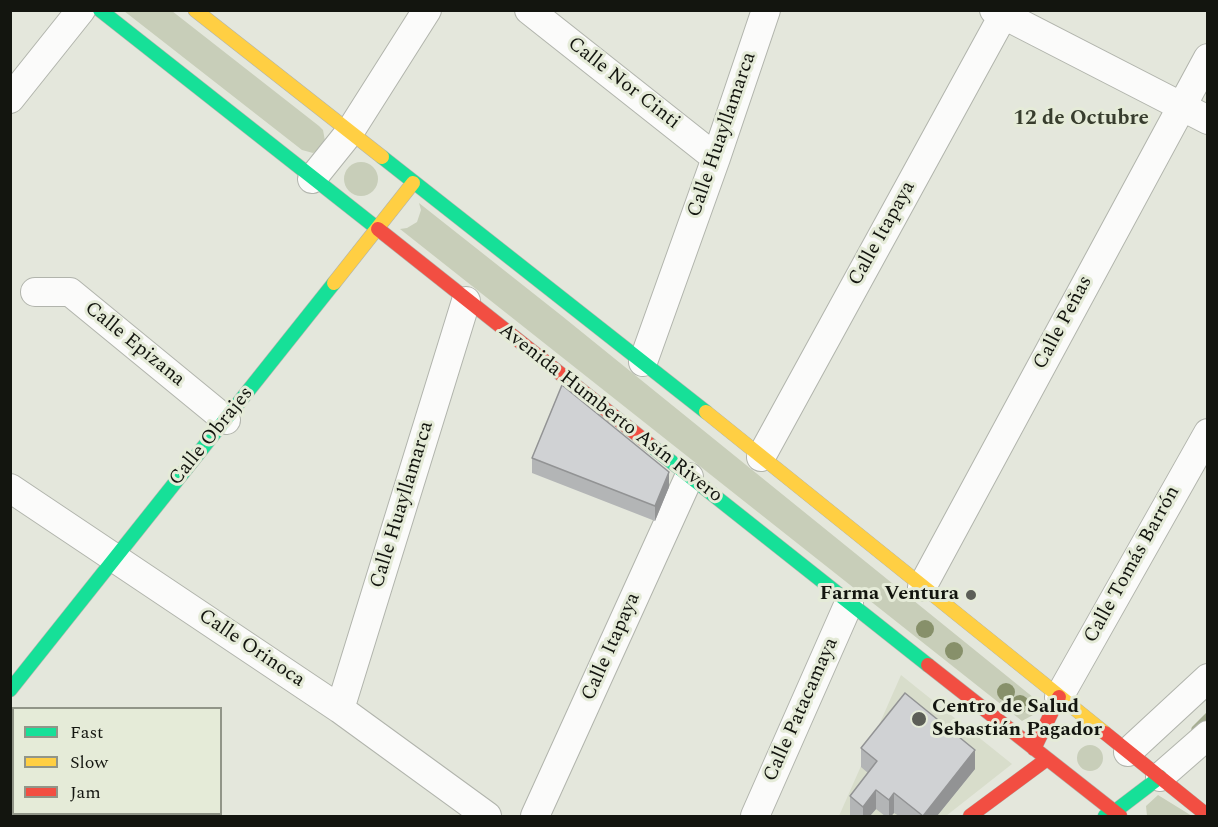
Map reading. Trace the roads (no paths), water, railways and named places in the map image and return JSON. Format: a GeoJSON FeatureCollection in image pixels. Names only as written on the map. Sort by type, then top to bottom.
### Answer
{"type":"FeatureCollection","features":[{"type":"Feature","properties":{"kind":"street"},"geometry":{"type":"LineString","coordinates":[[10,99],[81,10]]}},
{"type":"Feature","properties":{"kind":"street","name":"Avenida Humberto Asín Rivero"},"geometry":{"type":"LineString","coordinates":[[100,10],[1047,759],[1113,815]]}},
{"type":"Feature","properties":{"kind":"street"},"geometry":{"type":"LineString","coordinates":[[195,10],[643,362],[1208,816]]}},
{"type":"Feature","properties":{"kind":"street"},"geometry":{"type":"LineString","coordinates":[[312,179],[349,133],[427,10]]}},
{"type":"Feature","properties":{"kind":"street","name":"Calle Nor Cinti"},"geometry":{"type":"LineString","coordinates":[[529,10],[716,159]]}},
{"type":"Feature","properties":{"kind":"street","name":"Calle Huayllamarca"},"geometry":{"type":"LineString","coordinates":[[643,362],[716,159],[766,10]]}},
{"type":"Feature","properties":{"kind":"street"},"geometry":{"type":"LineString","coordinates":[[1001,12],[1208,120]]}},
{"type":"Feature","properties":{"kind":"street","name":"Calle Itapaya"},"geometry":{"type":"LineString","coordinates":[[760,457],[1001,12]]}},
{"type":"Feature","properties":{"kind":"street","name":"Calle Peñas"},"geometry":{"type":"LineString","coordinates":[[922,587],[1208,58]]}},
{"type":"Feature","properties":{"kind":"street","name":"Calle Obrajes"},"geometry":{"type":"LineString","coordinates":[[10,690],[413,183]]}},
{"type":"Feature","properties":{"kind":"street","name":"Calle Epizana"},"geometry":{"type":"LineString","coordinates":[[35,292],[70,292],[226,420]]}},
{"type":"Feature","properties":{"kind":"street","name":"Calle Huayllamarca"},"geometry":{"type":"LineString","coordinates":[[340,710],[466,301]]}},
{"type":"Feature","properties":{"kind":"street","name":"Calle Tomás Barrón"},"geometry":{"type":"LineString","coordinates":[[1059,697],[1208,433]]}},
{"type":"Feature","properties":{"kind":"street","name":"Calle Itapaya"},"geometry":{"type":"LineString","coordinates":[[536,816],[689,477]]}},
{"type":"Feature","properties":{"kind":"street","name":"Calle Orinoca"},"geometry":{"type":"LineString","coordinates":[[10,488],[340,710],[487,816]]}},
{"type":"Feature","properties":{"kind":"street","name":"Calle Patacamaya"},"geometry":{"type":"LineString","coordinates":[[755,816],[849,603]]}},
{"type":"Feature","properties":{"kind":"street"},"geometry":{"type":"LineString","coordinates":[[1128,752],[1208,678]]}},
{"type":"Feature","properties":{"kind":"street"},"geometry":{"type":"LineString","coordinates":[[1034,749],[1059,697]]}},
{"type":"Feature","properties":{"kind":"street"},"geometry":{"type":"LineString","coordinates":[[1113,815],[1208,735]]}},
{"type":"Feature","properties":{"kind":"street"},"geometry":{"type":"LineString","coordinates":[[970,816],[1047,759]]}},
{"type":"Feature","properties":{"kind":"waterway"},"geometry":{"type":"LineString","coordinates":[[1195,729],[1208,716]]}},
{"type":"Feature","properties":{"kind":"place","name":"Farma Ventura"},"geometry":{"type":"Point","coordinates":[971,595]}},
{"type":"Feature","properties":{"kind":"place","name":"Centro de Salud Sebastián Pagador"},"geometry":{"type":"Point","coordinates":[919,719]}},
{"type":"Feature","properties":{"kind":"district","name":"12 de Octubre"},"geometry":{"type":"Point","coordinates":[1081,120]}}]}
